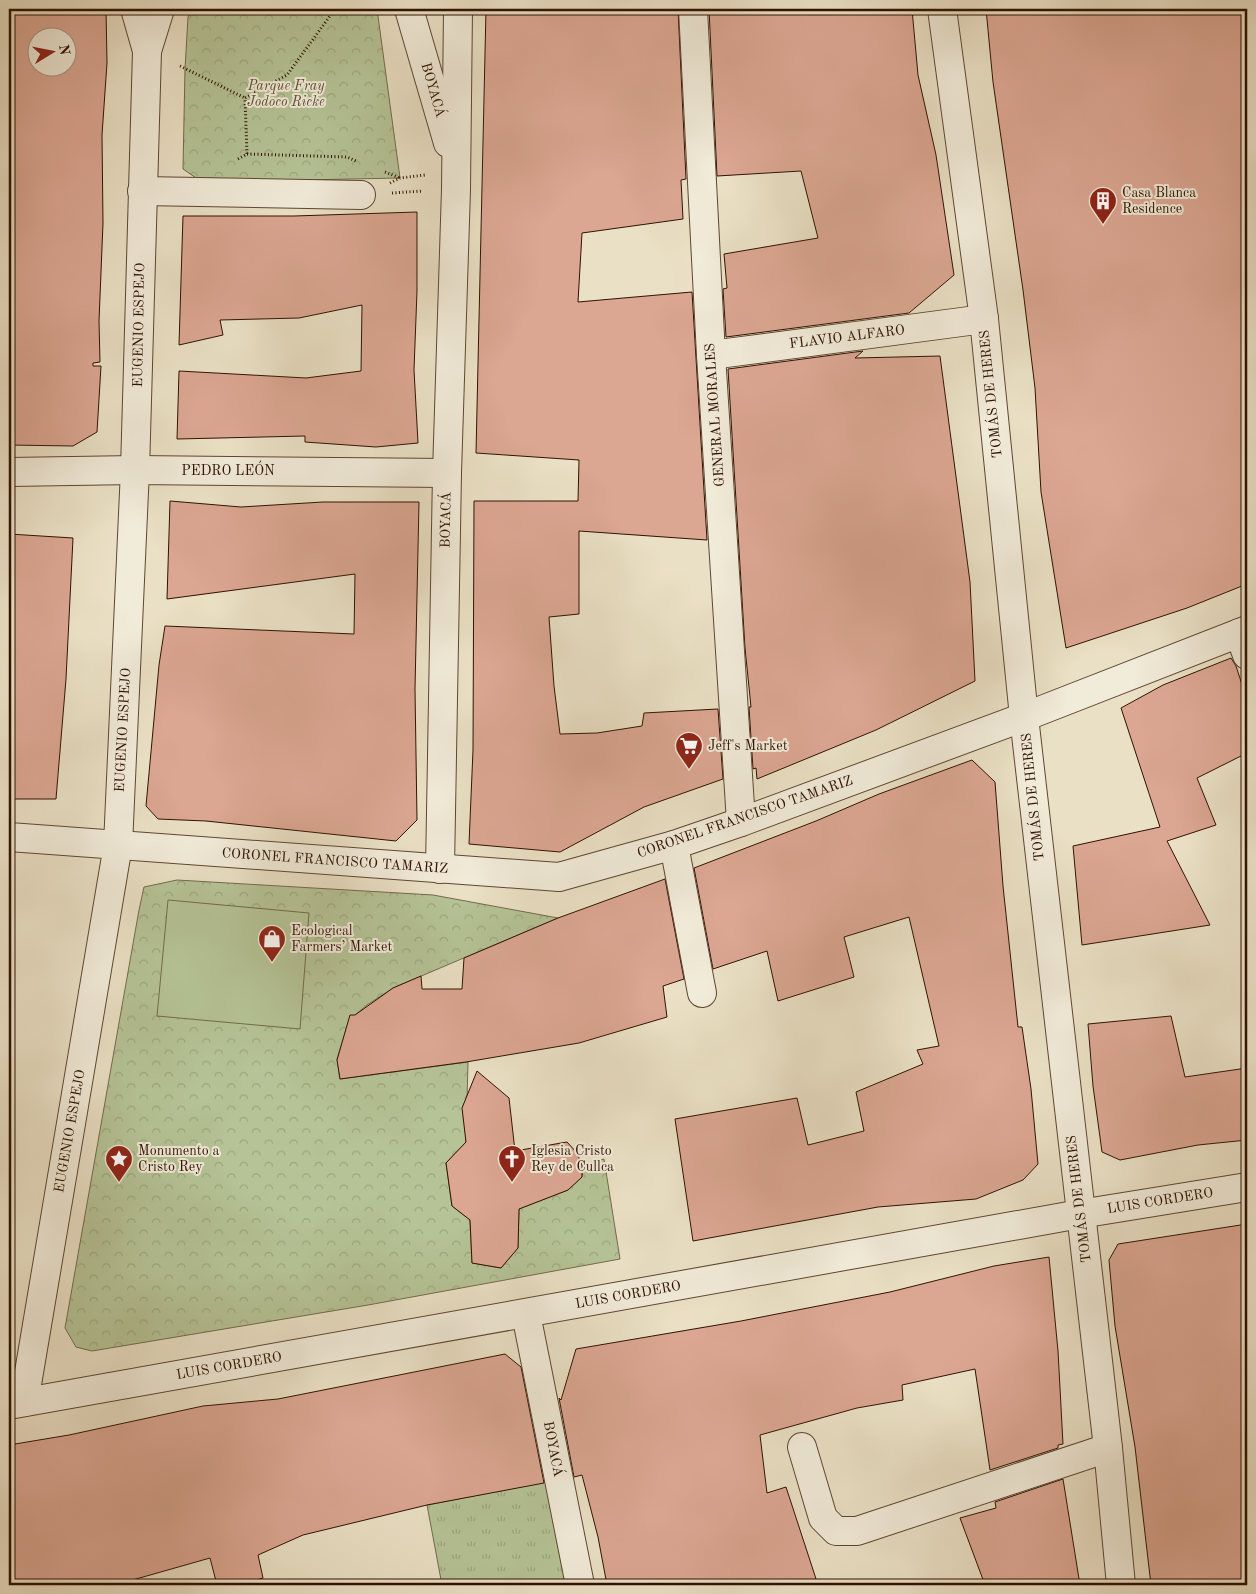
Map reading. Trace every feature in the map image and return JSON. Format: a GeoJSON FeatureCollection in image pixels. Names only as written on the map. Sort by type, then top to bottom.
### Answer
{"type":"FeatureCollection","features":[{"type":"Feature","properties":{"kind":"street","name":"EUGENIO ESPEJO"},"geometry":{"type":"LineString","coordinates":[[135,9],[147,51]]}},
{"type":"Feature","properties":{"kind":"street","name":"EUGENIO ESPEJO"},"geometry":{"type":"LineString","coordinates":[[16,1403],[118,845],[135,470],[147,51],[160,9]]}},
{"type":"Feature","properties":{"kind":"street","name":"BOYACÁ"},"geometry":{"type":"LineString","coordinates":[[409,9],[456,180]]}},
{"type":"Feature","properties":{"kind":"street","name":"BOYACÁ"},"geometry":{"type":"LineString","coordinates":[[440,869],[447,473],[456,180],[458,9]]}},
{"type":"Feature","properties":{"kind":"street","name":"GENERAL MORALES"},"geometry":{"type":"LineString","coordinates":[[693,9],[711,355],[741,822]]}},
{"type":"Feature","properties":{"kind":"street","name":"TOMÁS DE HERES"},"geometry":{"type":"LineString","coordinates":[[942,9],[984,320],[1024,717],[1108,1448],[1121,1585]]}},
{"type":"Feature","properties":{"kind":"street"},"geometry":{"type":"LineString","coordinates":[[142,191],[362,195]]}},
{"type":"Feature","properties":{"kind":"street","name":"FLAVIO ALFARO"},"geometry":{"type":"LineString","coordinates":[[711,355],[984,320]]}},
{"type":"Feature","properties":{"kind":"street","name":"PEDRO LEÓN"},"geometry":{"type":"LineString","coordinates":[[9,472],[135,470],[447,473]]}},
{"type":"Feature","properties":{"kind":"street","name":"CORONEL FRANCISCO TAMARIZ"},"geometry":{"type":"LineString","coordinates":[[9,837],[559,876],[674,845],[741,822],[1024,717],[1244,639]]}},
{"type":"Feature","properties":{"kind":"street"},"geometry":{"type":"LineString","coordinates":[[674,845],[702,993]]}},
{"type":"Feature","properties":{"kind":"street","name":"LUIS CORDERO"},"geometry":{"type":"LineString","coordinates":[[16,1403],[526,1314],[1080,1214],[1247,1187]]}},
{"type":"Feature","properties":{"kind":"street","name":"BOYACÁ"},"geometry":{"type":"LineString","coordinates":[[526,1314],[580,1585]]}},
{"type":"Feature","properties":{"kind":"street"},"geometry":{"type":"LineString","coordinates":[[802,1447],[823,1518],[836,1531],[857,1531],[1108,1448]]}},
{"type":"Feature","properties":{"kind":"path"},"geometry":{"type":"LineString","coordinates":[[245,98],[287,75],[335,9]]}},
{"type":"Feature","properties":{"kind":"path"},"geometry":{"type":"LineString","coordinates":[[185,69],[245,98]]}},
{"type":"Feature","properties":{"kind":"path"},"geometry":{"type":"LineString","coordinates":[[232,163],[247,154],[245,98]]}},
{"type":"Feature","properties":{"kind":"path"},"geometry":{"type":"LineString","coordinates":[[362,195],[400,178],[456,180]]}},
{"type":"Feature","properties":{"kind":"path"},"geometry":{"type":"LineString","coordinates":[[362,195],[456,180]]}},
{"type":"Feature","properties":{"kind":"green space","name":"Parque Fray Jodoco Ricke"},"geometry":{"type":"Polygon","coordinates":[[[192,9],[377,9],[400,178],[202,182],[183,169],[185,69],[188,17],[192,9]]]}},
{"type":"Feature","properties":{"kind":"green space"},"geometry":{"type":"Polygon","coordinates":[[[177,880],[433,895],[558,918],[393,988],[367,1005],[349,1020],[337,1059],[340,1079],[468,1062],[466,1142],[446,1163],[452,1206],[470,1220],[472,1263],[501,1268],[518,1248],[519,1209],[568,1190],[582,1177],[582,1165],[604,1159],[620,1259],[368,1305],[92,1351],[76,1347],[65,1328],[139,910],[144,887],[177,880]]]}},
{"type":"Feature","properties":{"kind":"green space"},"geometry":{"type":"Polygon","coordinates":[[[168,900],[309,913],[300,1029],[157,1016],[168,900]]]}},
{"type":"Feature","properties":{"kind":"green space"},"geometry":{"type":"Polygon","coordinates":[[[551,1481],[566,1585],[442,1585],[427,1505],[551,1481]]]}},
{"type":"Feature","properties":{"kind":"building"},"geometry":{"type":"Polygon","coordinates":[[[9,9],[106,9],[107,63],[102,135],[103,223],[99,321],[100,362],[93,363],[93,366],[101,366],[97,432],[73,446],[9,445],[9,9]]]}},
{"type":"Feature","properties":{"kind":"building"},"geometry":{"type":"Polygon","coordinates":[[[486,9],[678,9],[686,179],[681,180],[683,219],[582,233],[578,302],[692,292],[707,540],[579,531],[579,614],[549,617],[560,734],[597,733],[642,726],[644,713],[718,709],[723,779],[644,807],[560,852],[469,844],[473,750],[474,501],[578,501],[579,460],[476,453],[486,9]]]}},
{"type":"Feature","properties":{"kind":"building"},"geometry":{"type":"Polygon","coordinates":[[[709,9],[912,9],[918,75],[936,155],[954,275],[909,313],[726,337],[723,289],[727,288],[724,254],[818,238],[801,171],[717,176],[709,9]]]}},
{"type":"Feature","properties":{"kind":"building"},"geometry":{"type":"Polygon","coordinates":[[[986,9],[1247,9],[1247,584],[1187,608],[1066,648],[1041,492],[1035,388],[993,82],[986,9]]]}},
{"type":"Feature","properties":{"kind":"building"},"geometry":{"type":"Polygon","coordinates":[[[417,212],[414,370],[418,443],[376,447],[305,442],[305,436],[177,439],[179,371],[306,378],[361,371],[362,305],[299,318],[220,320],[223,335],[179,345],[183,216],[294,216],[417,212]]]}},
{"type":"Feature","properties":{"kind":"building"},"geometry":{"type":"Polygon","coordinates":[[[863,351],[855,358],[940,356],[970,582],[975,681],[876,730],[757,779],[756,768],[753,769],[749,707],[751,707],[745,648],[728,369],[863,351]]]}},
{"type":"Feature","properties":{"kind":"building"},"geometry":{"type":"Polygon","coordinates":[[[170,501],[241,507],[323,502],[419,502],[415,689],[417,820],[396,841],[206,821],[158,819],[146,806],[159,665],[165,626],[354,634],[355,574],[167,599],[170,501]]]}},
{"type":"Feature","properties":{"kind":"building"},"geometry":{"type":"Polygon","coordinates":[[[9,534],[73,538],[66,679],[56,799],[9,799],[9,534]]]}},
{"type":"Feature","properties":{"kind":"building"},"geometry":{"type":"Polygon","coordinates":[[[1231,658],[1236,666],[1247,700],[1247,753],[1197,778],[1216,825],[1167,841],[1210,925],[1082,945],[1073,846],[1160,827],[1121,708],[1163,685],[1231,658]]]}},
{"type":"Feature","properties":{"kind":"building"},"geometry":{"type":"Polygon","coordinates":[[[972,760],[995,782],[1003,886],[1018,1027],[1022,1027],[1031,1089],[1038,1164],[1023,1180],[976,1199],[878,1207],[693,1241],[675,1119],[797,1098],[808,1145],[864,1131],[856,1092],[923,1064],[917,1050],[939,1046],[909,917],[844,937],[854,977],[778,1001],[767,951],[713,969],[694,868],[816,821],[879,794],[972,760]]]}},
{"type":"Feature","properties":{"kind":"building"},"geometry":{"type":"Polygon","coordinates":[[[665,879],[684,979],[663,986],[667,1017],[579,1043],[466,1062],[340,1079],[337,1060],[350,1015],[355,1015],[393,988],[421,976],[422,989],[462,989],[464,958],[558,918],[665,879]]]}},
{"type":"Feature","properties":{"kind":"building"},"geometry":{"type":"Polygon","coordinates":[[[1171,1016],[1185,1077],[1247,1068],[1247,1140],[1198,1145],[1120,1160],[1102,1152],[1093,1086],[1088,1024],[1171,1016]]]}},
{"type":"Feature","properties":{"kind":"building","name":"Iglesia Cristo Rey de Cullca"},"geometry":{"type":"Polygon","coordinates":[[[477,1071],[509,1098],[515,1151],[567,1142],[577,1153],[582,1165],[582,1177],[568,1190],[519,1209],[518,1248],[501,1268],[472,1263],[470,1220],[452,1206],[446,1163],[466,1142],[462,1108],[477,1071]]]}},
{"type":"Feature","properties":{"kind":"building"},"geometry":{"type":"Polygon","coordinates":[[[1247,1224],[1247,1585],[1151,1585],[1135,1447],[1115,1326],[1109,1260],[1118,1244],[1247,1224]]]}},
{"type":"Feature","properties":{"kind":"building"},"geometry":{"type":"Polygon","coordinates":[[[1049,1257],[1058,1351],[1063,1444],[1058,1445],[1058,1448],[990,1470],[975,1369],[902,1385],[903,1400],[857,1408],[760,1435],[767,1493],[786,1487],[818,1585],[607,1585],[598,1537],[582,1475],[574,1477],[559,1398],[561,1400],[576,1349],[741,1321],[890,1292],[994,1266],[1049,1257]]]}},
{"type":"Feature","properties":{"kind":"building"},"geometry":{"type":"Polygon","coordinates":[[[505,1354],[521,1367],[544,1483],[427,1505],[303,1535],[258,1555],[263,1578],[241,1585],[217,1585],[210,1558],[115,1585],[14,1585],[9,1545],[9,1445],[69,1435],[203,1406],[278,1399],[505,1354]]]}},
{"type":"Feature","properties":{"kind":"building"},"geometry":{"type":"Polygon","coordinates":[[[1063,1479],[1080,1585],[985,1585],[960,1518],[996,1508],[995,1502],[1063,1479]]]}},
{"type":"Feature","properties":{"kind":"place","name":"Casa Blanca Residence"},"geometry":{"type":"Point","coordinates":[1103,225]}},
{"type":"Feature","properties":{"kind":"place","name":"Jeff's Market"},"geometry":{"type":"Point","coordinates":[689,770]}},
{"type":"Feature","properties":{"kind":"place","name":"Ecological Farmers’ Market"},"geometry":{"type":"Point","coordinates":[272,963]}},
{"type":"Feature","properties":{"kind":"place","name":"Monumento a Cristo Rey"},"geometry":{"type":"Point","coordinates":[119,1183]}},
{"type":"Feature","properties":{"kind":"place","name":"Iglesia Cristo Rey de Cullca"},"geometry":{"type":"Point","coordinates":[512,1183]}}]}
